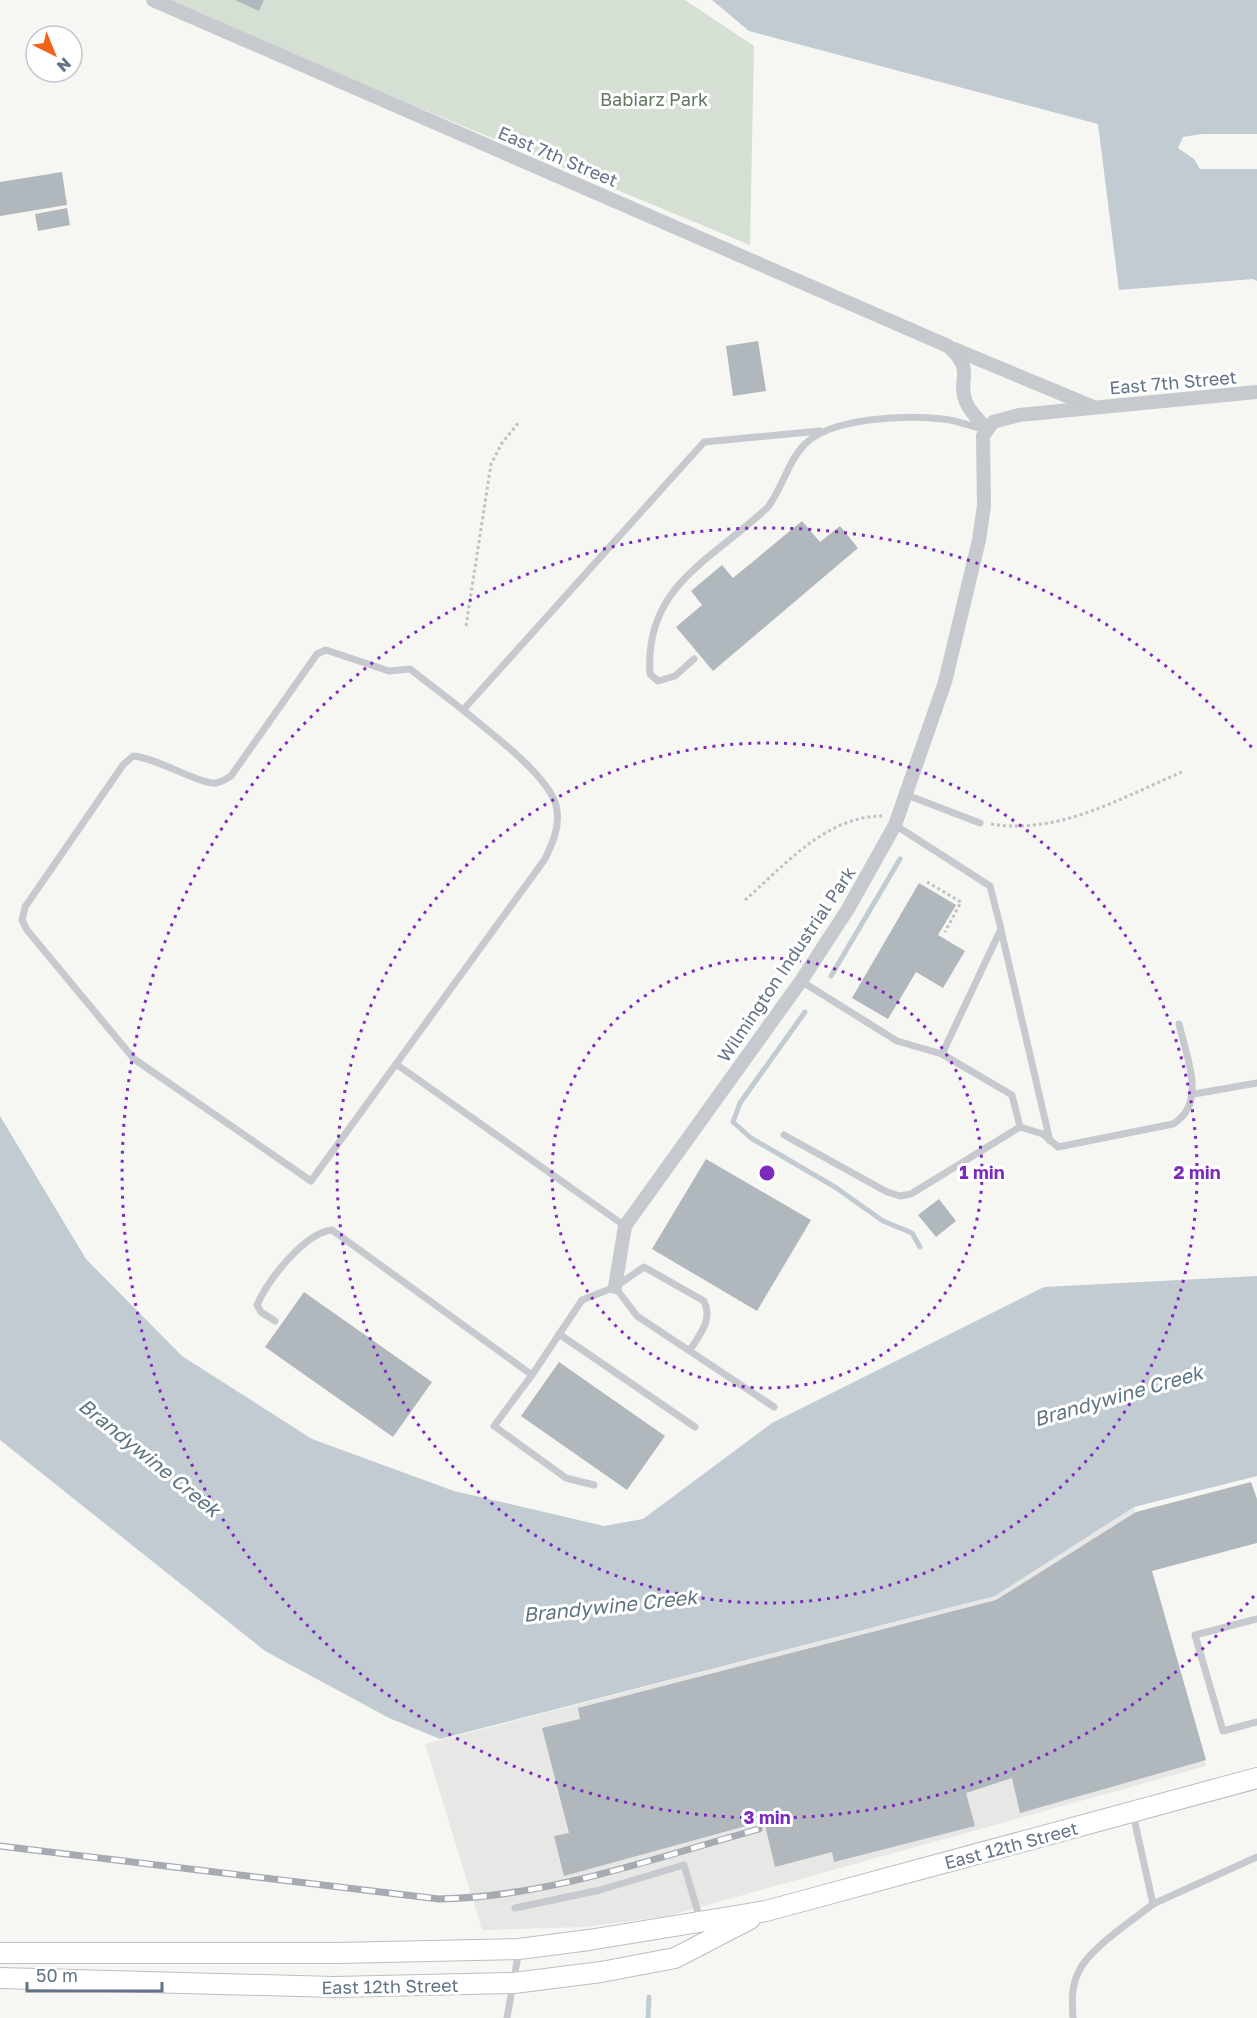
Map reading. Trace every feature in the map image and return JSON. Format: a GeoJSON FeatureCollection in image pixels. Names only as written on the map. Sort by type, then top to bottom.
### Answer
{"type":"FeatureCollection","features":[{"type":"Feature","properties":{"kind":"main road","name":"East 12th Street"},"geometry":{"type":"LineString","coordinates":[[0,1953],[337,1953],[519,1949],[766,1911],[1257,1778]]}},
{"type":"Feature","properties":{"kind":"main road","name":"East 12th Street"},"geometry":{"type":"LineString","coordinates":[[0,1978],[334,1987],[514,1983],[601,1972],[675,1958],[766,1911]]}},
{"type":"Feature","properties":{"kind":"street","name":"East 7th Street"},"geometry":{"type":"LineString","coordinates":[[159,1],[948,346],[1093,407]]}},
{"type":"Feature","properties":{"kind":"street"},"geometry":{"type":"LineString","coordinates":[[948,346],[959,356],[964,367],[965,401],[986,429]]}},
{"type":"Feature","properties":{"kind":"street","name":"East 7th Street"},"geometry":{"type":"LineString","coordinates":[[986,429],[1001,418],[1257,392]]}},
{"type":"Feature","properties":{"kind":"street","name":"Wilmington Industrial Park"},"geometry":{"type":"LineString","coordinates":[[615,1287],[626,1226],[801,981],[848,909],[897,820],[945,682],[980,540],[984,506],[986,429]]}},
{"type":"Feature","properties":{"kind":"lane"},"geometry":{"type":"LineString","coordinates":[[463,710],[704,442],[820,431],[862,421],[943,419],[986,429]]}},
{"type":"Feature","properties":{"kind":"lane"},"geometry":{"type":"LineString","coordinates":[[694,659],[667,680],[658,681],[650,674],[651,641],[660,610],[668,595],[768,507],[794,459],[805,444],[820,431]]}},
{"type":"Feature","properties":{"kind":"lane"},"geometry":{"type":"LineString","coordinates":[[326,650],[389,671],[410,669],[463,710],[520,758],[548,789],[556,805],[555,837],[545,859],[311,1181],[134,1059],[27,930],[22,920],[24,907],[123,765],[133,756],[147,757],[212,783],[224,781],[231,776],[317,654],[326,650]]}},
{"type":"Feature","properties":{"kind":"lane"},"geometry":{"type":"LineString","coordinates":[[907,795],[980,823]]}},
{"type":"Feature","properties":{"kind":"lane"},"geometry":{"type":"LineString","coordinates":[[897,820],[990,886],[1050,1141]]}},
{"type":"Feature","properties":{"kind":"lane"},"geometry":{"type":"LineString","coordinates":[[942,1054],[1001,929]]}},
{"type":"Feature","properties":{"kind":"lane"},"geometry":{"type":"LineString","coordinates":[[801,981],[897,1041],[942,1054],[1012,1095],[1020,1127]]}},
{"type":"Feature","properties":{"kind":"lane"},"geometry":{"type":"LineString","coordinates":[[783,1135],[887,1192],[900,1196],[911,1194],[1020,1127],[1043,1134],[1058,1147],[1173,1124],[1187,1112],[1194,1094],[1179,1024]]}},
{"type":"Feature","properties":{"kind":"lane"},"geometry":{"type":"LineString","coordinates":[[396,1064],[626,1226]]}},
{"type":"Feature","properties":{"kind":"lane"},"geometry":{"type":"LineString","coordinates":[[1194,1094],[1257,1083]]}},
{"type":"Feature","properties":{"kind":"lane"},"geometry":{"type":"LineString","coordinates":[[275,1321],[261,1312],[257,1305],[262,1293],[301,1245],[321,1231],[332,1230],[532,1375]]}},
{"type":"Feature","properties":{"kind":"lane"},"geometry":{"type":"LineString","coordinates":[[594,1485],[566,1478],[494,1426],[532,1375],[582,1300],[615,1287],[644,1267],[704,1301],[708,1310],[707,1322],[690,1350]]}},
{"type":"Feature","properties":{"kind":"lane"},"geometry":{"type":"LineString","coordinates":[[615,1287],[637,1316],[774,1407]]}},
{"type":"Feature","properties":{"kind":"lane"},"geometry":{"type":"LineString","coordinates":[[559,1334],[695,1427]]}},
{"type":"Feature","properties":{"kind":"lane"},"geometry":{"type":"LineString","coordinates":[[1257,1619],[1196,1635],[1223,1731],[1257,1722]]}},
{"type":"Feature","properties":{"kind":"lane"},"geometry":{"type":"LineString","coordinates":[[1133,1812],[1153,1904]]}},
{"type":"Feature","properties":{"kind":"lane"},"geometry":{"type":"LineString","coordinates":[[1074,2018],[1072,1993],[1078,1971],[1095,1952],[1153,1904],[1257,1857]]}},
{"type":"Feature","properties":{"kind":"lane"},"geometry":{"type":"LineString","coordinates":[[515,1908],[600,1890],[684,1865],[701,1921]]}},
{"type":"Feature","properties":{"kind":"lane"},"geometry":{"type":"LineString","coordinates":[[507,2018],[519,1949]]}},
{"type":"Feature","properties":{"kind":"path"},"geometry":{"type":"LineString","coordinates":[[466,626],[491,464],[502,443],[519,422]]}},
{"type":"Feature","properties":{"kind":"path"},"geometry":{"type":"LineString","coordinates":[[980,823],[1014,828],[1060,823],[1182,772]]}},
{"type":"Feature","properties":{"kind":"path"},"geometry":{"type":"LineString","coordinates":[[745,900],[805,848],[836,826],[865,816],[897,820]]}},
{"type":"Feature","properties":{"kind":"path"},"geometry":{"type":"LineString","coordinates":[[927,882],[961,902],[945,932]]}},
{"type":"Feature","properties":{"kind":"shaded area"},"geometry":{"type":"Polygon","coordinates":[[[1134,1507],[1206,1766],[668,1916],[585,1927],[482,1930],[425,1744],[995,1596],[1134,1507]]]}},
{"type":"Feature","properties":{"kind":"green space","name":"Babiarz Park"},"geometry":{"type":"Polygon","coordinates":[[[159,0],[685,0],[754,46],[750,245],[159,0]]]}},
{"type":"Feature","properties":{"kind":"water"},"geometry":{"type":"Polygon","coordinates":[[[712,0],[1257,0],[1257,134],[1201,134],[1183,137],[1178,148],[1194,159],[1200,169],[1257,169],[1257,281],[1253,279],[1119,290],[1098,124],[749,31],[712,0]]]}},
{"type":"Feature","properties":{"kind":"water","name":"Brandywine Creek"},"geometry":{"type":"Polygon","coordinates":[[[0,1116],[86,1259],[182,1356],[312,1439],[454,1491],[604,1526],[643,1519],[772,1423],[1044,1287],[1257,1276],[1257,1476],[1134,1507],[995,1596],[440,1739],[389,1718],[265,1651],[0,1440],[0,1116]]]}},
{"type":"Feature","properties":{"kind":"building"},"geometry":{"type":"Polygon","coordinates":[[[235,0],[264,0],[259,11],[235,0]]]}},
{"type":"Feature","properties":{"kind":"building"},"geometry":{"type":"Polygon","coordinates":[[[62,172],[67,205],[0,216],[0,182],[62,172]]]}},
{"type":"Feature","properties":{"kind":"building"},"geometry":{"type":"Polygon","coordinates":[[[67,208],[70,225],[38,231],[35,214],[67,208]]]}},
{"type":"Feature","properties":{"kind":"building"},"geometry":{"type":"Polygon","coordinates":[[[758,341],[766,391],[733,396],[726,346],[758,341]]]}},
{"type":"Feature","properties":{"kind":"building"},"geometry":{"type":"Polygon","coordinates":[[[802,521],[820,542],[840,526],[858,548],[713,671],[676,627],[702,605],[691,591],[722,565],[733,578],[802,521]]]}},
{"type":"Feature","properties":{"kind":"building"},"geometry":{"type":"Polygon","coordinates":[[[919,883],[956,905],[938,935],[965,951],[943,988],[916,972],[888,1019],[852,998],[919,883]]]}},
{"type":"Feature","properties":{"kind":"building"},"geometry":{"type":"Polygon","coordinates":[[[706,1159],[811,1220],[757,1311],[652,1249],[706,1159]]]}},
{"type":"Feature","properties":{"kind":"building"},"geometry":{"type":"Polygon","coordinates":[[[939,1199],[956,1221],[936,1237],[918,1215],[939,1199]]]}},
{"type":"Feature","properties":{"kind":"building"},"geometry":{"type":"Polygon","coordinates":[[[304,1292],[432,1382],[393,1437],[265,1347],[304,1292]]]}},
{"type":"Feature","properties":{"kind":"building"},"geometry":{"type":"Polygon","coordinates":[[[559,1362],[665,1436],[627,1490],[521,1416],[559,1362]]]}},
{"type":"Feature","properties":{"kind":"building"},"geometry":{"type":"Polygon","coordinates":[[[1251,1482],[1257,1499],[1257,1543],[1152,1571],[1206,1760],[1020,1813],[1012,1778],[966,1793],[975,1826],[834,1862],[832,1852],[775,1867],[764,1821],[564,1876],[554,1836],[569,1833],[542,1728],[580,1719],[578,1708],[996,1600],[1136,1512],[1251,1482]]]}},
{"type":"Feature","properties":{"kind":"waterway"},"geometry":{"type":"LineString","coordinates":[[831,976],[900,859]]}},
{"type":"Feature","properties":{"kind":"waterway"},"geometry":{"type":"LineString","coordinates":[[805,1012],[740,1103],[733,1122],[751,1138],[835,1187],[883,1221],[912,1233],[920,1247]]}},
{"type":"Feature","properties":{"kind":"waterway"},"geometry":{"type":"LineString","coordinates":[[648,2018],[649,1997]]}},
{"type":"Feature","properties":{"kind":"railway"},"geometry":{"type":"LineString","coordinates":[[0,1846],[439,1899],[480,1897],[561,1884],[759,1829]]}}]}
